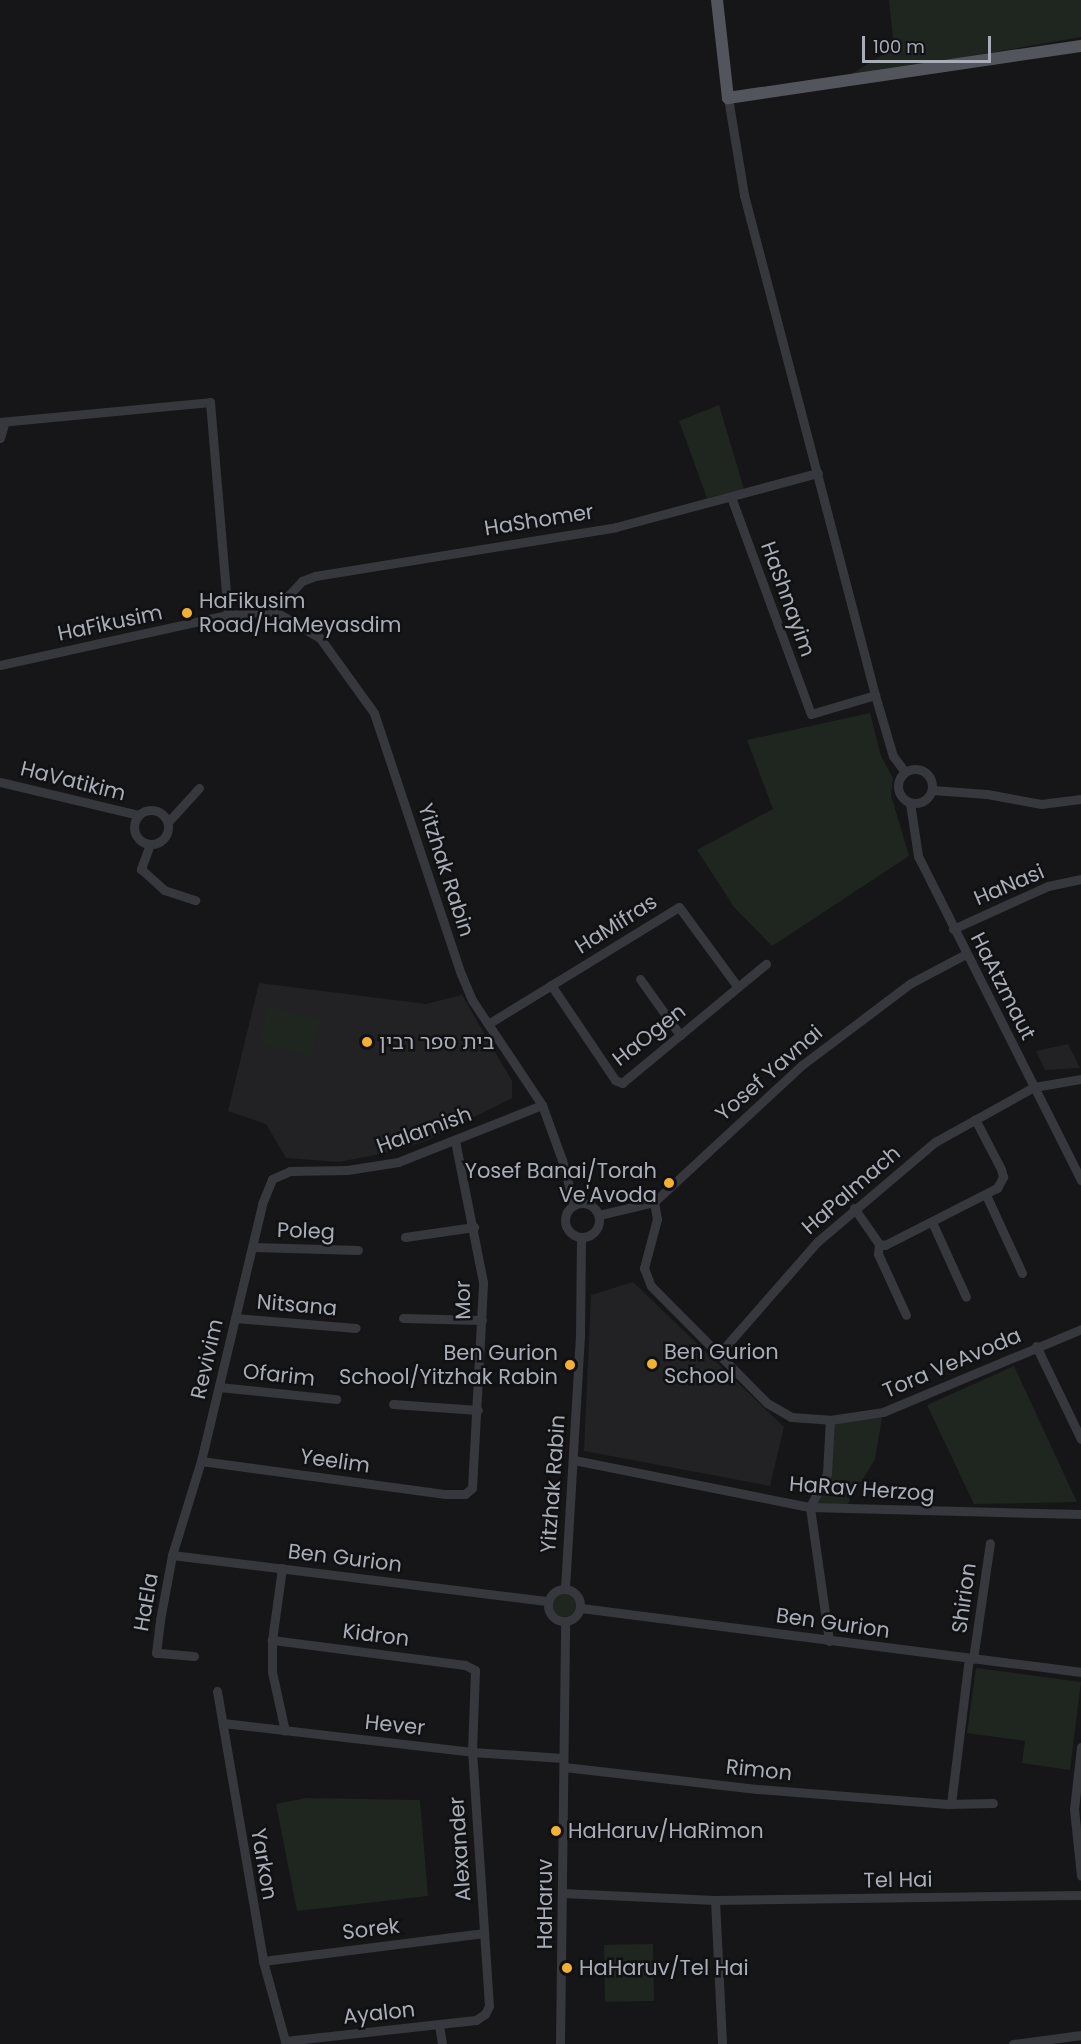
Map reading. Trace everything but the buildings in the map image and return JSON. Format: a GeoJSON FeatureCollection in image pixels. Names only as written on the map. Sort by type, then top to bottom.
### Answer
{"type":"FeatureCollection","features":[{"type":"Feature","properties":{"kind":"main road"},"geometry":{"type":"LineString","coordinates":[[717,0],[728,98],[1081,46]]}},
{"type":"Feature","properties":{"kind":"street"},"geometry":{"type":"LineString","coordinates":[[728,98],[744,195],[875,695],[889,747],[905,772]]}},
{"type":"Feature","properties":{"kind":"street"},"geometry":{"type":"LineString","coordinates":[[0,438],[2,423],[210,402],[228,615],[274,611]]}},
{"type":"Feature","properties":{"kind":"street","name":"HaShomer"},"geometry":{"type":"LineString","coordinates":[[274,611],[302,581],[315,576],[616,527],[818,472]]}},
{"type":"Feature","properties":{"kind":"street","name":"HaShnayim"},"geometry":{"type":"LineString","coordinates":[[731,497],[811,714],[875,695]]}},
{"type":"Feature","properties":{"kind":"street","name":"Yitzhak Rabin"},"geometry":{"type":"LineString","coordinates":[[274,611],[320,638],[374,712],[461,974],[488,1024],[542,1105],[562,1160],[574,1205]]}},
{"type":"Feature","properties":{"kind":"street","name":"HaFikusim"},"geometry":{"type":"LineString","coordinates":[[0,665],[228,615]]}},
{"type":"Feature","properties":{"kind":"street"},"geometry":{"type":"LineString","coordinates":[[915,768],[925,771],[932,779],[932,790],[926,800],[910,803],[901,796],[898,786],[905,772],[915,768]]}},
{"type":"Feature","properties":{"kind":"street","name":"HaVatikim"},"geometry":{"type":"LineString","coordinates":[[0,782],[138,815]]}},
{"type":"Feature","properties":{"kind":"street"},"geometry":{"type":"LineString","coordinates":[[195,900],[164,890],[141,869],[150,844],[165,838],[168,822],[199,788]]}},
{"type":"Feature","properties":{"kind":"street"},"geometry":{"type":"LineString","coordinates":[[932,790],[987,794],[1041,804],[1081,799]]}},
{"type":"Feature","properties":{"kind":"street","name":"HaAtzmaut"},"geometry":{"type":"LineString","coordinates":[[910,803],[918,856],[1081,1180]]}},
{"type":"Feature","properties":{"kind":"street"},"geometry":{"type":"LineString","coordinates":[[150,844],[136,836],[134,825],[138,815],[147,809],[158,810],[168,822]]}},
{"type":"Feature","properties":{"kind":"street","name":"HaNasi"},"geometry":{"type":"LineString","coordinates":[[953,929],[1048,886],[1081,879]]}},
{"type":"Feature","properties":{"kind":"street","name":"HaMifras"},"geometry":{"type":"LineString","coordinates":[[488,1024],[679,907],[737,986]]}},
{"type":"Feature","properties":{"kind":"street","name":"Yosef Yavnai"},"geometry":{"type":"LineString","coordinates":[[654,1202],[767,1095],[818,1052],[911,983],[966,954]]}},
{"type":"Feature","properties":{"kind":"street","name":"HaOgen"},"geometry":{"type":"LineString","coordinates":[[551,986],[615,1080],[622,1083],[766,964]]}},
{"type":"Feature","properties":{"kind":"street"},"geometry":{"type":"LineString","coordinates":[[640,979],[680,1035]]}},
{"type":"Feature","properties":{"kind":"street","name":"HaPalmach"},"geometry":{"type":"LineString","coordinates":[[719,1354],[776,1285],[854,1208],[935,1142],[1034,1087],[1081,1079]]}},
{"type":"Feature","properties":{"kind":"street","name":"Halamish"},"geometry":{"type":"LineString","coordinates":[[280,1175],[300,1170],[379,1167],[542,1105]]}},
{"type":"Feature","properties":{"kind":"street"},"geometry":{"type":"LineString","coordinates":[[879,1244],[932,1222],[997,1188],[1003,1177],[975,1119]]}},
{"type":"Feature","properties":{"kind":"street","name":"Mor"},"geometry":{"type":"LineString","coordinates":[[455,1140],[474,1227],[483,1282],[474,1478],[472,1488],[465,1494]]}},
{"type":"Feature","properties":{"kind":"street","name":"Revivim"},"geometry":{"type":"LineString","coordinates":[[172,1555],[201,1461],[268,1187],[280,1175]]}},
{"type":"Feature","properties":{"kind":"street"},"geometry":{"type":"LineString","coordinates":[[986,1195],[1022,1273]]}},
{"type":"Feature","properties":{"kind":"street"},"geometry":{"type":"LineString","coordinates":[[599,1215],[654,1202]]}},
{"type":"Feature","properties":{"kind":"street","name":"Tora VeAvoda"},"geometry":{"type":"LineString","coordinates":[[654,1202],[657,1219],[644,1268],[646,1278],[778,1411],[791,1417],[830,1420],[883,1412],[1081,1329]]}},
{"type":"Feature","properties":{"kind":"street"},"geometry":{"type":"LineString","coordinates":[[588,1204],[599,1215],[596,1231],[581,1238],[566,1227],[566,1215],[574,1205],[588,1204]]}},
{"type":"Feature","properties":{"kind":"street"},"geometry":{"type":"LineString","coordinates":[[854,1208],[879,1244],[878,1254],[906,1315]]}},
{"type":"Feature","properties":{"kind":"street"},"geometry":{"type":"LineString","coordinates":[[932,1222],[966,1296]]}},
{"type":"Feature","properties":{"kind":"street"},"geometry":{"type":"LineString","coordinates":[[405,1236],[474,1227]]}},
{"type":"Feature","properties":{"kind":"street","name":"Yitzhak Rabin"},"geometry":{"type":"LineString","coordinates":[[565,1588],[574,1460],[581,1238]]}},
{"type":"Feature","properties":{"kind":"street","name":"Poleg"},"geometry":{"type":"LineString","coordinates":[[252,1247],[358,1250]]}},
{"type":"Feature","properties":{"kind":"street","name":"Nitsana"},"geometry":{"type":"LineString","coordinates":[[236,1318],[356,1328]]}},
{"type":"Feature","properties":{"kind":"street"},"geometry":{"type":"LineString","coordinates":[[403,1318],[482,1320]]}},
{"type":"Feature","properties":{"kind":"street"},"geometry":{"type":"LineString","coordinates":[[1036,1346],[1081,1439]]}},
{"type":"Feature","properties":{"kind":"street","name":"Ofarim"},"geometry":{"type":"LineString","coordinates":[[219,1387],[336,1400]]}},
{"type":"Feature","properties":{"kind":"street"},"geometry":{"type":"LineString","coordinates":[[393,1404],[478,1410]]}},
{"type":"Feature","properties":{"kind":"street"},"geometry":{"type":"LineString","coordinates":[[829,1641],[810,1507],[827,1473],[830,1420]]}},
{"type":"Feature","properties":{"kind":"street","name":"HaRav Herzog"},"geometry":{"type":"LineString","coordinates":[[574,1460],[810,1507],[1081,1514]]}},
{"type":"Feature","properties":{"kind":"street","name":"Yeelim"},"geometry":{"type":"LineString","coordinates":[[201,1461],[446,1494],[465,1494]]}},
{"type":"Feature","properties":{"kind":"street","name":"Shirion"},"geometry":{"type":"LineString","coordinates":[[971,1659],[990,1543]]}},
{"type":"Feature","properties":{"kind":"street","name":"Ben Gurion"},"geometry":{"type":"LineString","coordinates":[[172,1555],[548,1601]]}},
{"type":"Feature","properties":{"kind":"street","name":"HaEla"},"geometry":{"type":"LineString","coordinates":[[172,1555],[156,1653],[194,1656]]}},
{"type":"Feature","properties":{"kind":"street"},"geometry":{"type":"LineString","coordinates":[[282,1568],[272,1640],[272,1672],[285,1731]]}},
{"type":"Feature","properties":{"kind":"street"},"geometry":{"type":"LineString","coordinates":[[565,1588],[579,1597],[580,1608],[576,1616],[565,1621],[554,1617],[548,1601],[554,1592],[565,1588]]}},
{"type":"Feature","properties":{"kind":"street","name":"Ben Gurion"},"geometry":{"type":"LineString","coordinates":[[580,1608],[1081,1672]]}},
{"type":"Feature","properties":{"kind":"street","name":"HaHaruv"},"geometry":{"type":"LineString","coordinates":[[560,2044],[565,1621]]}},
{"type":"Feature","properties":{"kind":"street","name":"Kidron"},"geometry":{"type":"LineString","coordinates":[[272,1640],[465,1665],[475,1670]]}},
{"type":"Feature","properties":{"kind":"street"},"geometry":{"type":"LineString","coordinates":[[951,1804],[971,1659]]}},
{"type":"Feature","properties":{"kind":"street","name":"Alexander"},"geometry":{"type":"LineString","coordinates":[[475,1670],[472,1752],[489,2006],[476,2020]]}},
{"type":"Feature","properties":{"kind":"street","name":"Yarkon"},"geometry":{"type":"LineString","coordinates":[[217,1691],[263,1961],[285,2041]]}},
{"type":"Feature","properties":{"kind":"street","name":"Hever"},"geometry":{"type":"LineString","coordinates":[[223,1723],[563,1763]]}},
{"type":"Feature","properties":{"kind":"street"},"geometry":{"type":"LineString","coordinates":[[1081,1746],[1077,1810],[1081,1876]]}},
{"type":"Feature","properties":{"kind":"street","name":"Rimon"},"geometry":{"type":"LineString","coordinates":[[563,1763],[757,1789],[951,1804],[993,1803]]}},
{"type":"Feature","properties":{"kind":"street","name":"Tel Hai"},"geometry":{"type":"LineString","coordinates":[[562,1893],[715,1900],[1081,1895]]}},
{"type":"Feature","properties":{"kind":"street"},"geometry":{"type":"LineString","coordinates":[[715,1900],[722,2044]]}},
{"type":"Feature","properties":{"kind":"street","name":"Sorek"},"geometry":{"type":"LineString","coordinates":[[263,1961],[484,1933]]}},
{"type":"Feature","properties":{"kind":"street","name":"Ayalon"},"geometry":{"type":"LineString","coordinates":[[285,2041],[476,2020]]}},
{"type":"Feature","properties":{"kind":"street"},"geometry":{"type":"LineString","coordinates":[[439,2025],[442,2044]]}},
{"type":"Feature","properties":{"kind":"street"},"geometry":{"type":"LineString","coordinates":[[1013,2044],[1081,2035]]}},
{"type":"Feature","properties":{"kind":"shaded area"},"geometry":{"type":"Polygon","coordinates":[[[889,0],[1081,0],[1081,37],[845,78],[894,48],[889,0]]]}},
{"type":"Feature","properties":{"kind":"shaded area"},"geometry":{"type":"Polygon","coordinates":[[[719,405],[744,489],[707,498],[679,421],[719,405]]]}},
{"type":"Feature","properties":{"kind":"shaded area"},"geometry":{"type":"Polygon","coordinates":[[[870,713],[881,756],[893,778],[891,795],[909,856],[772,946],[734,907],[697,850],[773,809],[747,740],[870,713]]]}},
{"type":"Feature","properties":{"kind":"shaded area","name":"בית ספר רבין"},"geometry":{"type":"Polygon","coordinates":[[[259,983],[426,1004],[462,995],[512,1081],[512,1098],[426,1141],[385,1153],[339,1162],[286,1158],[266,1124],[228,1111],[259,983]]]}},
{"type":"Feature","properties":{"kind":"shaded area"},"geometry":{"type":"Polygon","coordinates":[[[268,1006],[320,1019],[311,1057],[259,1044],[268,1006]]]}},
{"type":"Feature","properties":{"kind":"shaded area"},"geometry":{"type":"Polygon","coordinates":[[[1068,1044],[1080,1068],[1045,1070],[1036,1051],[1068,1044]]]}},
{"type":"Feature","properties":{"kind":"shaded area","name":"Ben Gurion School"},"geometry":{"type":"Polygon","coordinates":[[[633,1282],[784,1427],[770,1486],[584,1451],[591,1295],[633,1282]]]}},
{"type":"Feature","properties":{"kind":"shaded area"},"geometry":{"type":"Polygon","coordinates":[[[1014,1366],[1077,1502],[974,1504],[927,1405],[1014,1366]]]}},
{"type":"Feature","properties":{"kind":"shaded area"},"geometry":{"type":"Polygon","coordinates":[[[883,1412],[875,1459],[844,1510],[810,1507],[822,1490],[830,1420],[883,1412]]]}},
{"type":"Feature","properties":{"kind":"shaded area"},"geometry":{"type":"Polygon","coordinates":[[[564,1593],[573,1596],[576,1605],[573,1614],[564,1617],[555,1614],[552,1605],[555,1596],[564,1593]]]}},
{"type":"Feature","properties":{"kind":"shaded area"},"geometry":{"type":"Polygon","coordinates":[[[976,1668],[1081,1682],[1070,1770],[1022,1763],[1025,1741],[967,1733],[976,1668]]]}},
{"type":"Feature","properties":{"kind":"shaded area"},"geometry":{"type":"Polygon","coordinates":[[[306,1798],[420,1800],[428,1896],[297,1911],[276,1804],[306,1798]]]}},
{"type":"Feature","properties":{"kind":"shaded area"},"geometry":{"type":"Polygon","coordinates":[[[653,1944],[654,2001],[605,2002],[604,1945],[653,1944]]]}},
{"type":"Feature","properties":{"kind":"place","name":"HaFikusim Road/HaMeyasdim"},"geometry":{"type":"Point","coordinates":[187,613]}},
{"type":"Feature","properties":{"kind":"place","name":"בית ספר רבין"},"geometry":{"type":"Point","coordinates":[367,1042]}},
{"type":"Feature","properties":{"kind":"place","name":"Yosef Banai/Torah Ve'Avoda"},"geometry":{"type":"Point","coordinates":[669,1183]}},
{"type":"Feature","properties":{"kind":"place","name":"Ben Gurion School"},"geometry":{"type":"Point","coordinates":[652,1364]}},
{"type":"Feature","properties":{"kind":"place","name":"Ben Gurion School/Yitzhak Rabin"},"geometry":{"type":"Point","coordinates":[570,1365]}},
{"type":"Feature","properties":{"kind":"place","name":"HaHaruv/HaRimon"},"geometry":{"type":"Point","coordinates":[556,1831]}},
{"type":"Feature","properties":{"kind":"place","name":"HaHaruv/Tel Hai"},"geometry":{"type":"Point","coordinates":[567,1968]}}]}
